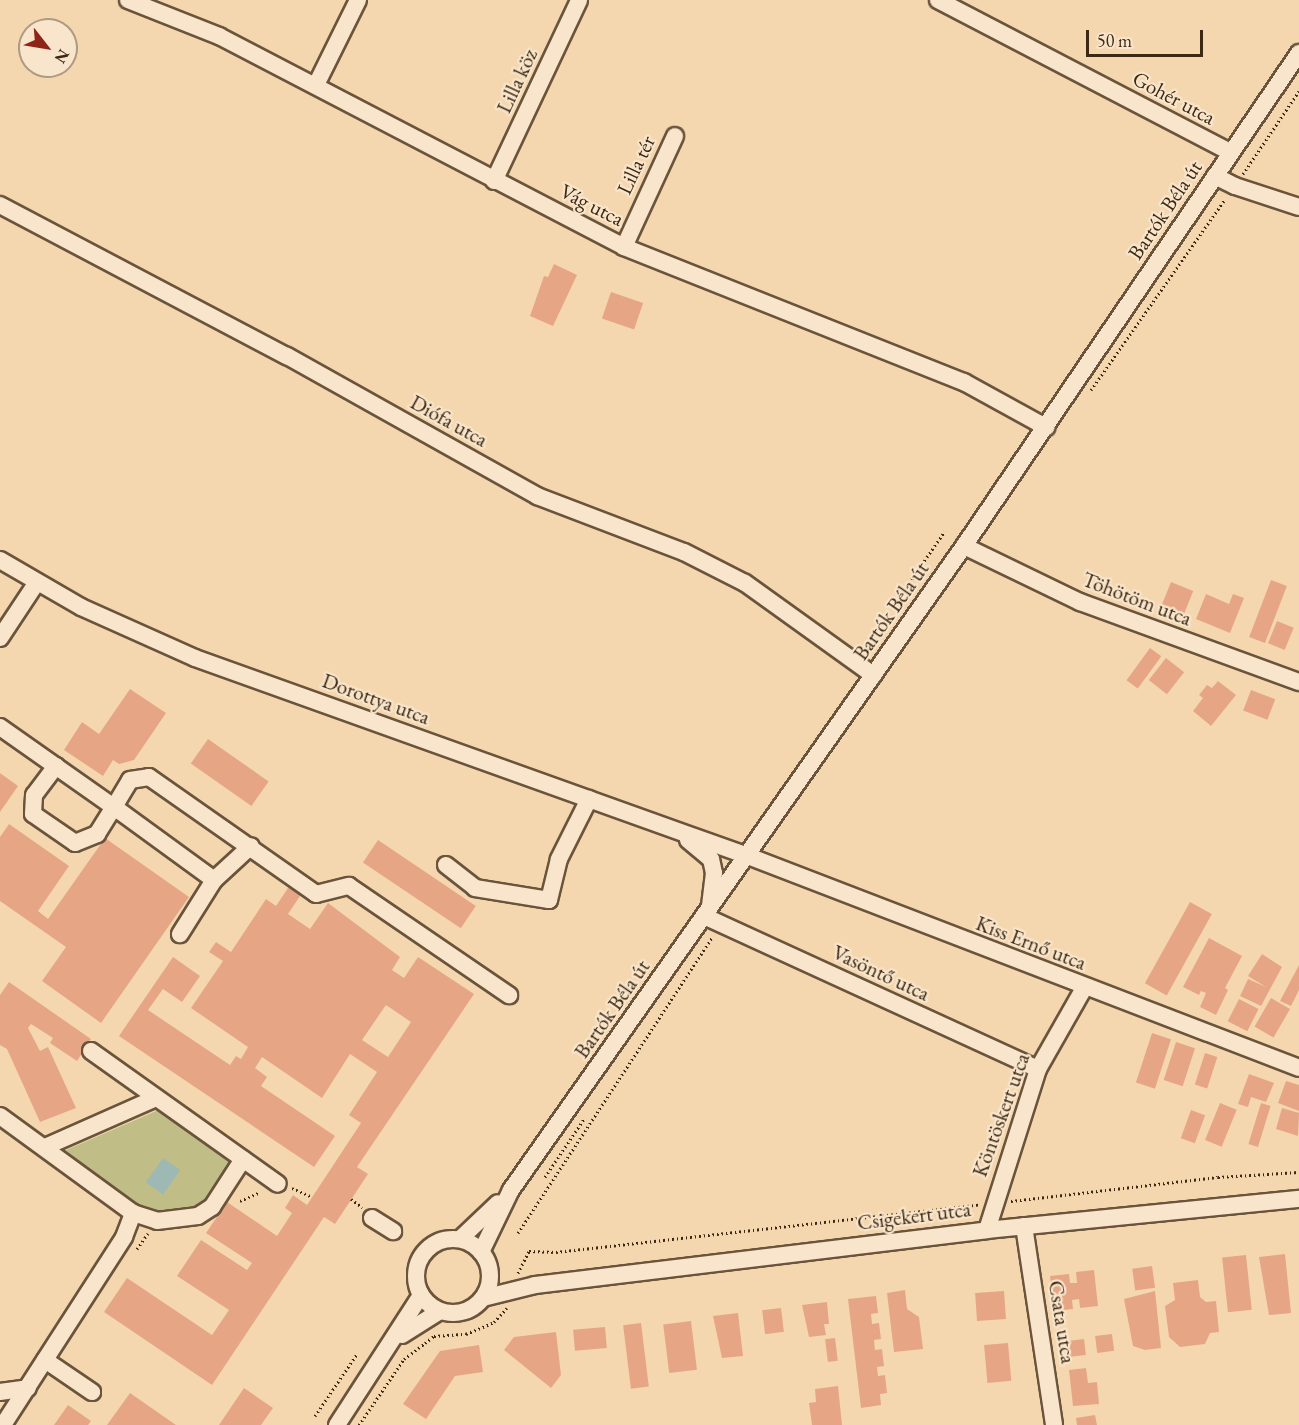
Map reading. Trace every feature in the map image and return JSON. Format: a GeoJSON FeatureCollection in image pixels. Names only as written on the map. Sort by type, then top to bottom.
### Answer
{"type":"FeatureCollection","features":[{"type":"Feature","properties":{"kind":"street","name":"Vág utca"},"geometry":{"type":"LineString","coordinates":[[128,0],[219,36],[624,247],[964,382],[1046,427]]}},
{"type":"Feature","properties":{"kind":"street"},"geometry":{"type":"LineString","coordinates":[[316,85],[358,0]]}},
{"type":"Feature","properties":{"kind":"street","name":"Lilla köz"},"geometry":{"type":"LineString","coordinates":[[494,181],[579,0]]}},
{"type":"Feature","properties":{"kind":"street","name":"Gohér utca"},"geometry":{"type":"LineString","coordinates":[[938,0],[1230,152]]}},
{"type":"Feature","properties":{"kind":"street","name":"Bartók Béla út"},"geometry":{"type":"LineString","coordinates":[[511,1190],[712,917],[748,856],[1046,427],[1299,53]]}},
{"type":"Feature","properties":{"kind":"street","name":"Lilla tér"},"geometry":{"type":"LineString","coordinates":[[624,247],[675,136]]}},
{"type":"Feature","properties":{"kind":"street"},"geometry":{"type":"LineString","coordinates":[[1215,176],[1234,186],[1299,207]]}},
{"type":"Feature","properties":{"kind":"street","name":"Diófa utca"},"geometry":{"type":"LineString","coordinates":[[0,205],[287,356],[537,496],[684,552],[745,583],[873,675]]}},
{"type":"Feature","properties":{"kind":"street","name":"Töhötöm utca"},"geometry":{"type":"LineString","coordinates":[[964,546],[1080,602],[1299,681]]}},
{"type":"Feature","properties":{"kind":"street","name":"Dorottya utca"},"geometry":{"type":"LineString","coordinates":[[0,560],[37,582],[195,658],[748,856]]}},
{"type":"Feature","properties":{"kind":"street"},"geometry":{"type":"LineString","coordinates":[[0,638],[37,582]]}},
{"type":"Feature","properties":{"kind":"street"},"geometry":{"type":"LineString","coordinates":[[0,727],[214,880]]}},
{"type":"Feature","properties":{"kind":"street"},"geometry":{"type":"LineString","coordinates":[[56,766],[34,795],[33,814],[75,843],[97,834],[130,780],[149,777],[251,846],[316,894],[349,886],[509,995]]}},
{"type":"Feature","properties":{"kind":"street"},"geometry":{"type":"LineString","coordinates":[[446,865],[475,888],[549,900],[559,859],[590,799]]}},
{"type":"Feature","properties":{"kind":"street"},"geometry":{"type":"LineString","coordinates":[[664,826],[701,848],[711,859],[714,873],[712,917]]}},
{"type":"Feature","properties":{"kind":"street"},"geometry":{"type":"LineString","coordinates":[[180,934],[214,880],[251,846]]}},
{"type":"Feature","properties":{"kind":"street","name":"Kiss Ernő utca"},"geometry":{"type":"LineString","coordinates":[[748,856],[1084,988],[1299,1068]]}},
{"type":"Feature","properties":{"kind":"street","name":"Vasöntő utca"},"geometry":{"type":"LineString","coordinates":[[712,917],[1038,1070]]}},
{"type":"Feature","properties":{"kind":"street","name":"Köntöskert utca"},"geometry":{"type":"LineString","coordinates":[[987,1230],[1038,1070],[1084,988]]}},
{"type":"Feature","properties":{"kind":"street"},"geometry":{"type":"LineString","coordinates":[[91,1051],[278,1184]]}},
{"type":"Feature","properties":{"kind":"street"},"geometry":{"type":"LineString","coordinates":[[45,1147],[156,1098]]}},
{"type":"Feature","properties":{"kind":"street"},"geometry":{"type":"LineString","coordinates":[[0,1116],[133,1213],[157,1221],[198,1216],[212,1207],[243,1159]]}},
{"type":"Feature","properties":{"kind":"street"},"geometry":{"type":"LineString","coordinates":[[460,1239],[511,1190]]}},
{"type":"Feature","properties":{"kind":"street"},"geometry":{"type":"LineString","coordinates":[[482,1251],[511,1190]]}},
{"type":"Feature","properties":{"kind":"street","name":"Csigekert utca"},"geometry":{"type":"LineString","coordinates":[[535,1285],[987,1230],[1299,1199]]}},
{"type":"Feature","properties":{"kind":"street"},"geometry":{"type":"LineString","coordinates":[[3,1425],[124,1237],[133,1213]]}},
{"type":"Feature","properties":{"kind":"street"},"geometry":{"type":"LineString","coordinates":[[368,1213],[393,1231]]}},
{"type":"Feature","properties":{"kind":"street","name":"Csata utca"},"geometry":{"type":"LineString","coordinates":[[1024,1226],[1054,1425]]}},
{"type":"Feature","properties":{"kind":"street"},"geometry":{"type":"LineString","coordinates":[[440,1311],[421,1295],[416,1270],[426,1250],[448,1239],[460,1239],[482,1251],[490,1275],[483,1298]]}},
{"type":"Feature","properties":{"kind":"street"},"geometry":{"type":"LineString","coordinates":[[490,1275],[535,1285]]}},
{"type":"Feature","properties":{"kind":"street"},"geometry":{"type":"LineString","coordinates":[[393,1344],[414,1325],[440,1311],[463,1311],[483,1298],[535,1285]]}},
{"type":"Feature","properties":{"kind":"street"},"geometry":{"type":"LineString","coordinates":[[337,1425],[393,1344],[421,1295]]}},
{"type":"Feature","properties":{"kind":"street"},"geometry":{"type":"LineString","coordinates":[[45,1360],[92,1392]]}},
{"type":"Feature","properties":{"kind":"street"},"geometry":{"type":"LineString","coordinates":[[0,1392],[28,1388]]}},
{"type":"Feature","properties":{"kind":"path"},"geometry":{"type":"LineString","coordinates":[[1087,397],[1162,289]]}},
{"type":"Feature","properties":{"kind":"path"},"geometry":{"type":"LineString","coordinates":[[909,583],[945,531]]}},
{"type":"Feature","properties":{"kind":"path"},"geometry":{"type":"LineString","coordinates":[[519,1233],[712,917]]}},
{"type":"Feature","properties":{"kind":"path"},"geometry":{"type":"LineString","coordinates":[[545,1177],[584,1119]]}},
{"type":"Feature","properties":{"kind":"path"},"geometry":{"type":"LineString","coordinates":[[529,1251],[556,1252],[1218,1177],[1299,1172]]}},
{"type":"Feature","properties":{"kind":"path"},"geometry":{"type":"LineString","coordinates":[[304,1192],[312,1197]]}},
{"type":"Feature","properties":{"kind":"path"},"geometry":{"type":"LineString","coordinates":[[351,1199],[368,1213]]}},
{"type":"Feature","properties":{"kind":"path"},"geometry":{"type":"LineString","coordinates":[[134,1253],[157,1221]]}},
{"type":"Feature","properties":{"kind":"path"},"geometry":{"type":"LineString","coordinates":[[359,1425],[404,1359],[425,1342]]}},
{"type":"Feature","properties":{"kind":"path"},"geometry":{"type":"LineString","coordinates":[[315,1416],[357,1354]]}},
{"type":"Feature","properties":{"kind":"shaded area"},"geometry":{"type":"Polygon","coordinates":[[[163,1108],[235,1160],[205,1206],[187,1215],[159,1216],[131,1204],[64,1151],[163,1108]]]}},
{"type":"Feature","properties":{"kind":"water"},"geometry":{"type":"Polygon","coordinates":[[[163,1158],[180,1170],[163,1195],[146,1183],[163,1158]]]}},
{"type":"Feature","properties":{"kind":"building"},"geometry":{"type":"Polygon","coordinates":[[[554,264],[577,275],[553,326],[530,316],[544,276],[548,277],[554,264]]]}},
{"type":"Feature","properties":{"kind":"building"},"geometry":{"type":"Polygon","coordinates":[[[611,292],[643,303],[634,330],[602,318],[611,292]]]}},
{"type":"Feature","properties":{"kind":"building"},"geometry":{"type":"Polygon","coordinates":[[[1271,580],[1287,586],[1265,643],[1249,637],[1271,580]]]}},
{"type":"Feature","properties":{"kind":"building"},"geometry":{"type":"Polygon","coordinates":[[[1171,582],[1193,591],[1184,614],[1162,605],[1171,582]]]}},
{"type":"Feature","properties":{"kind":"building"},"geometry":{"type":"Polygon","coordinates":[[[1206,594],[1229,604],[1233,594],[1244,598],[1230,633],[1196,619],[1206,594]]]}},
{"type":"Feature","properties":{"kind":"building"},"geometry":{"type":"Polygon","coordinates":[[[1277,621],[1294,628],[1285,650],[1268,643],[1277,621]]]}},
{"type":"Feature","properties":{"kind":"building"},"geometry":{"type":"Polygon","coordinates":[[[1150,648],[1161,656],[1138,689],[1126,680],[1150,648]]]}},
{"type":"Feature","properties":{"kind":"building"},"geometry":{"type":"Polygon","coordinates":[[[1166,658],[1184,672],[1167,694],[1149,680],[1166,658]]]}},
{"type":"Feature","properties":{"kind":"building"},"geometry":{"type":"Polygon","coordinates":[[[1218,681],[1236,695],[1211,726],[1193,711],[1203,698],[1199,695],[1207,685],[1212,688],[1218,681]]]}},
{"type":"Feature","properties":{"kind":"building"},"geometry":{"type":"Polygon","coordinates":[[[130,689],[166,713],[134,760],[119,764],[113,760],[103,776],[64,750],[82,722],[99,734],[130,689]]]}},
{"type":"Feature","properties":{"kind":"building"},"geometry":{"type":"Polygon","coordinates":[[[1251,690],[1275,699],[1267,720],[1243,711],[1251,690]]]}},
{"type":"Feature","properties":{"kind":"building"},"geometry":{"type":"Polygon","coordinates":[[[208,739],[269,781],[251,806],[191,764],[208,739]]]}},
{"type":"Feature","properties":{"kind":"building"},"geometry":{"type":"Polygon","coordinates":[[[0,773],[18,786],[0,812],[0,773]]]}},
{"type":"Feature","properties":{"kind":"building"},"geometry":{"type":"Polygon","coordinates":[[[9,824],[69,866],[38,911],[48,919],[105,838],[189,897],[101,1023],[42,981],[66,947],[0,901],[0,837],[9,824]]]}},
{"type":"Feature","properties":{"kind":"building"},"geometry":{"type":"Polygon","coordinates":[[[378,840],[476,906],[461,928],[363,862],[378,840]]]}},
{"type":"Feature","properties":{"kind":"building"},"geometry":{"type":"Polygon","coordinates":[[[290,885],[302,893],[288,914],[310,929],[328,903],[400,957],[392,970],[404,978],[418,957],[474,994],[357,1167],[368,1174],[335,1224],[324,1217],[212,1385],[104,1312],[127,1278],[212,1335],[229,1310],[177,1276],[201,1240],[247,1270],[252,1263],[206,1233],[227,1202],[277,1236],[292,1213],[285,1208],[293,1195],[307,1205],[361,1123],[349,1115],[377,1072],[350,1054],[322,1098],[262,1057],[255,1068],[267,1077],[261,1086],[335,1136],[314,1167],[119,1036],[173,957],[200,976],[182,1002],[163,989],[148,1010],[230,1065],[236,1056],[241,1059],[248,1047],[191,1008],[223,961],[209,952],[216,942],[231,952],[266,899],[276,906],[290,885]],[[386,1005],[362,1040],[388,1057],[411,1022],[386,1005]]]}},
{"type":"Feature","properties":{"kind":"building"},"geometry":{"type":"Polygon","coordinates":[[[1190,902],[1212,914],[1167,995],[1145,983],[1190,902]]]}},
{"type":"Feature","properties":{"kind":"building"},"geometry":{"type":"Polygon","coordinates":[[[1209,938],[1242,956],[1225,988],[1228,990],[1216,1015],[1200,1007],[1206,993],[1201,991],[1199,995],[1183,987],[1209,938]]]}},
{"type":"Feature","properties":{"kind":"building"},"geometry":{"type":"Polygon","coordinates":[[[1262,954],[1282,967],[1261,1006],[1240,996],[1248,979],[1266,987],[1248,976],[1262,954]]]}},
{"type":"Feature","properties":{"kind":"building"},"geometry":{"type":"Polygon","coordinates":[[[1299,965],[1299,990],[1291,1006],[1280,1001],[1299,965]]]}},
{"type":"Feature","properties":{"kind":"building"},"geometry":{"type":"Polygon","coordinates":[[[9,982],[91,1039],[77,1061],[50,1043],[53,1038],[31,1024],[28,1028],[40,1051],[48,1047],[76,1108],[40,1122],[7,1049],[0,1045],[0,995],[9,982]]]}},
{"type":"Feature","properties":{"kind":"building"},"geometry":{"type":"Polygon","coordinates":[[[1271,998],[1290,1009],[1274,1038],[1254,1027],[1271,998]]]}},
{"type":"Feature","properties":{"kind":"building"},"geometry":{"type":"Polygon","coordinates":[[[1239,999],[1259,1009],[1247,1031],[1228,1021],[1239,999]]]}},
{"type":"Feature","properties":{"kind":"building"},"geometry":{"type":"Polygon","coordinates":[[[1152,1033],[1171,1039],[1155,1089],[1136,1082],[1152,1033]]]}},
{"type":"Feature","properties":{"kind":"building"},"geometry":{"type":"Polygon","coordinates":[[[1176,1042],[1195,1048],[1183,1086],[1164,1080],[1176,1042]]]}},
{"type":"Feature","properties":{"kind":"building"},"geometry":{"type":"Polygon","coordinates":[[[1205,1053],[1217,1057],[1207,1088],[1195,1084],[1205,1053]]]}},
{"type":"Feature","properties":{"kind":"building"},"geometry":{"type":"Polygon","coordinates":[[[1249,1074],[1274,1083],[1266,1102],[1251,1097],[1248,1107],[1238,1104],[1249,1074]]]}},
{"type":"Feature","properties":{"kind":"building"},"geometry":{"type":"Polygon","coordinates":[[[1286,1081],[1299,1085],[1299,1111],[1278,1103],[1286,1081]]]}},
{"type":"Feature","properties":{"kind":"building"},"geometry":{"type":"Polygon","coordinates":[[[1220,1103],[1237,1110],[1222,1147],[1205,1140],[1220,1103]]]}},
{"type":"Feature","properties":{"kind":"building"},"geometry":{"type":"Polygon","coordinates":[[[1261,1103],[1271,1106],[1258,1147],[1248,1144],[1261,1103]]]}},
{"type":"Feature","properties":{"kind":"building"},"geometry":{"type":"Polygon","coordinates":[[[1282,1108],[1299,1113],[1298,1136],[1276,1129],[1282,1108]]]}},
{"type":"Feature","properties":{"kind":"building"},"geometry":{"type":"Polygon","coordinates":[[[1191,1110],[1205,1115],[1195,1143],[1181,1138],[1191,1110]]]}},
{"type":"Feature","properties":{"kind":"building"},"geometry":{"type":"Polygon","coordinates":[[[1285,1254],[1291,1313],[1269,1315],[1259,1257],[1285,1254]]]}},
{"type":"Feature","properties":{"kind":"building"},"geometry":{"type":"Polygon","coordinates":[[[1246,1255],[1252,1310],[1228,1312],[1222,1258],[1246,1255]]]}},
{"type":"Feature","properties":{"kind":"building"},"geometry":{"type":"Polygon","coordinates":[[[1152,1266],[1155,1288],[1135,1291],[1132,1269],[1152,1266]]]}},
{"type":"Feature","properties":{"kind":"building"},"geometry":{"type":"Polygon","coordinates":[[[1094,1270],[1098,1306],[1080,1308],[1079,1299],[1072,1300],[1073,1309],[1054,1311],[1050,1276],[1069,1274],[1070,1283],[1077,1283],[1076,1272],[1094,1270]]]}},
{"type":"Feature","properties":{"kind":"building"},"geometry":{"type":"Polygon","coordinates":[[[1198,1280],[1200,1297],[1206,1302],[1216,1301],[1219,1332],[1210,1333],[1205,1344],[1180,1347],[1169,1337],[1165,1306],[1175,1300],[1173,1283],[1198,1280]]]}},
{"type":"Feature","properties":{"kind":"building"},"geometry":{"type":"Polygon","coordinates":[[[905,1290],[907,1309],[919,1317],[923,1349],[894,1352],[887,1293],[905,1290]]]}},
{"type":"Feature","properties":{"kind":"building"},"geometry":{"type":"Polygon","coordinates":[[[1004,1291],[1006,1319],[977,1321],[975,1293],[1004,1291]]]}},
{"type":"Feature","properties":{"kind":"building"},"geometry":{"type":"Polygon","coordinates":[[[1155,1291],[1161,1348],[1145,1350],[1133,1346],[1124,1299],[1155,1291]]]}},
{"type":"Feature","properties":{"kind":"building"},"geometry":{"type":"Polygon","coordinates":[[[876,1296],[878,1313],[871,1314],[872,1324],[879,1323],[881,1339],[874,1340],[875,1350],[882,1349],[884,1366],[877,1367],[878,1376],[885,1375],[887,1393],[880,1394],[881,1405],[861,1408],[848,1299],[876,1296]]]}},
{"type":"Feature","properties":{"kind":"building"},"geometry":{"type":"Polygon","coordinates":[[[827,1302],[829,1324],[824,1324],[826,1335],[809,1337],[802,1305],[827,1302]]]}},
{"type":"Feature","properties":{"kind":"building"},"geometry":{"type":"Polygon","coordinates":[[[781,1308],[784,1332],[765,1334],[762,1310],[781,1308]]]}},
{"type":"Feature","properties":{"kind":"building"},"geometry":{"type":"Polygon","coordinates":[[[738,1313],[743,1356],[722,1358],[713,1316],[738,1313]]]}},
{"type":"Feature","properties":{"kind":"building"},"geometry":{"type":"Polygon","coordinates":[[[691,1321],[697,1370],[669,1373],[663,1324],[691,1321]]]}},
{"type":"Feature","properties":{"kind":"building"},"geometry":{"type":"Polygon","coordinates":[[[641,1323],[649,1387],[631,1389],[623,1325],[641,1323]]]}},
{"type":"Feature","properties":{"kind":"building"},"geometry":{"type":"Polygon","coordinates":[[[605,1327],[607,1348],[575,1351],[573,1330],[605,1327]]]}},
{"type":"Feature","properties":{"kind":"building"},"geometry":{"type":"Polygon","coordinates":[[[556,1332],[561,1375],[551,1388],[504,1350],[514,1337],[556,1332]]]}},
{"type":"Feature","properties":{"kind":"building"},"geometry":{"type":"Polygon","coordinates":[[[1112,1334],[1114,1351],[1097,1353],[1095,1336],[1112,1334]]]}},
{"type":"Feature","properties":{"kind":"building"},"geometry":{"type":"Polygon","coordinates":[[[835,1338],[838,1361],[828,1362],[825,1339],[835,1338]]]}},
{"type":"Feature","properties":{"kind":"building"},"geometry":{"type":"Polygon","coordinates":[[[1084,1339],[1086,1355],[1068,1357],[1066,1341],[1084,1339]]]}},
{"type":"Feature","properties":{"kind":"building"},"geometry":{"type":"Polygon","coordinates":[[[1008,1343],[1011,1381],[987,1383],[984,1345],[1008,1343]]]}},
{"type":"Feature","properties":{"kind":"building"},"geometry":{"type":"Polygon","coordinates":[[[479,1345],[483,1372],[455,1376],[426,1419],[403,1404],[440,1351],[479,1345]]]}},
{"type":"Feature","properties":{"kind":"building"},"geometry":{"type":"Polygon","coordinates":[[[1086,1368],[1088,1383],[1097,1382],[1099,1404],[1073,1406],[1069,1370],[1086,1368]]]}},
{"type":"Feature","properties":{"kind":"building"},"geometry":{"type":"Polygon","coordinates":[[[838,1386],[842,1425],[812,1425],[809,1403],[816,1402],[815,1389],[838,1386]]]}},
{"type":"Feature","properties":{"kind":"building"},"geometry":{"type":"Polygon","coordinates":[[[244,1388],[273,1408],[261,1425],[219,1425],[244,1388]]]}},
{"type":"Feature","properties":{"kind":"building"},"geometry":{"type":"Polygon","coordinates":[[[130,1393],[176,1425],[107,1425],[130,1393]]]}},
{"type":"Feature","properties":{"kind":"building"},"geometry":{"type":"Polygon","coordinates":[[[68,1405],[91,1421],[88,1425],[54,1425],[68,1405]]]}},
{"type":"Feature","properties":{"kind":"building"},"geometry":{"type":"Polygon","coordinates":[[[1095,1415],[1097,1425],[1077,1425],[1076,1418],[1095,1415]]]}}]}
